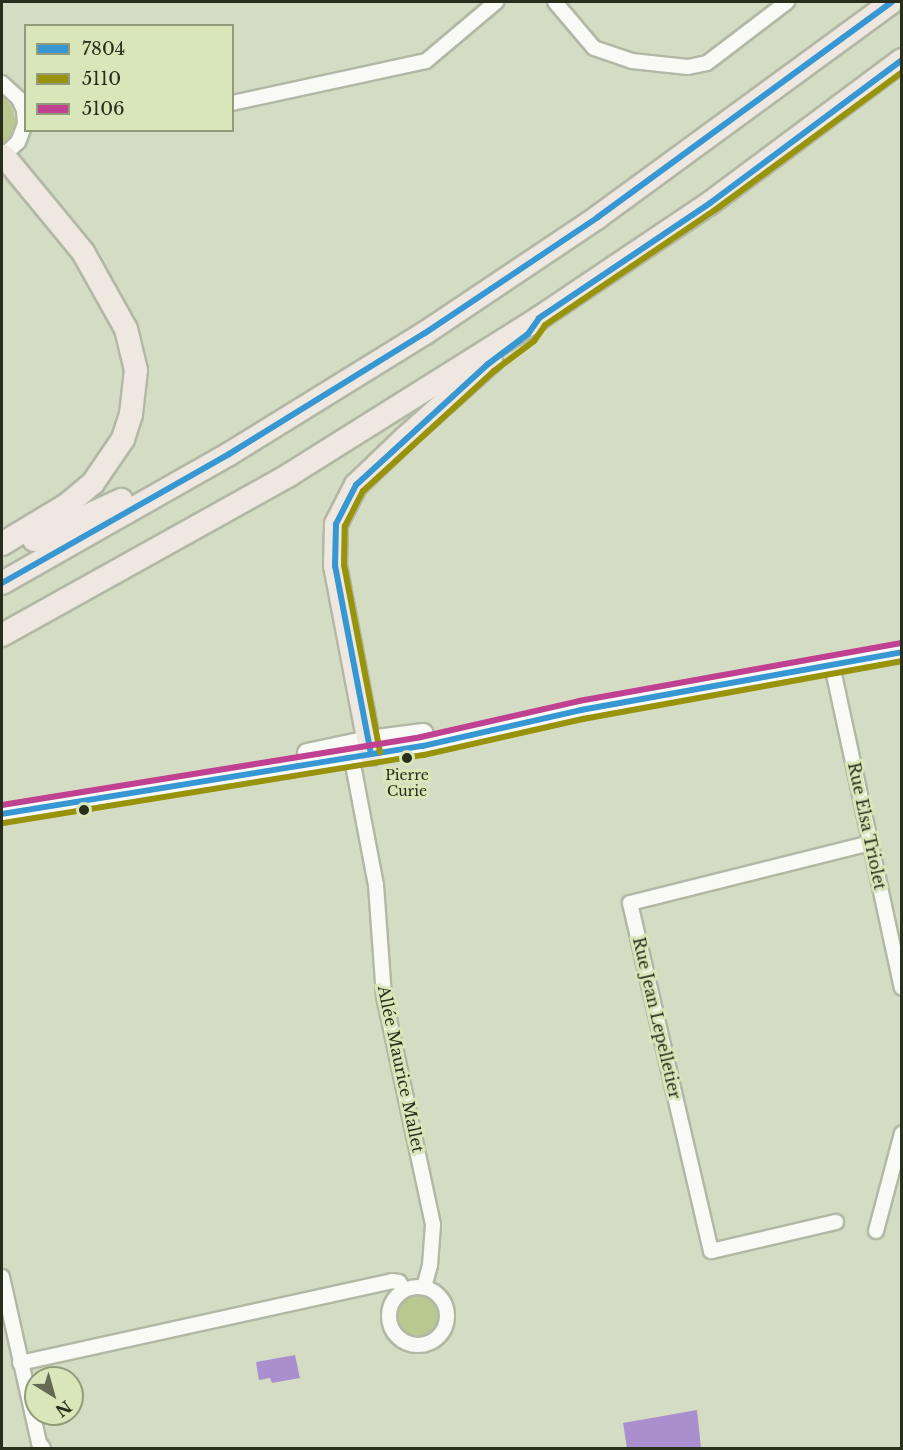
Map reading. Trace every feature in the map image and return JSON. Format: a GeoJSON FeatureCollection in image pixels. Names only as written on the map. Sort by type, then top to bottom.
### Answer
{"type":"FeatureCollection","features":[{"type":"Feature","properties":{"kind":"highway"},"geometry":{"type":"LineString","coordinates":[[2,583],[229,454],[424,333],[598,217],[891,2]]}},
{"type":"Feature","properties":{"kind":"highway"},"geometry":{"type":"LineString","coordinates":[[2,635],[289,475],[539,318],[710,202],[902,60]]}},
{"type":"Feature","properties":{"kind":"highway"},"geometry":{"type":"LineString","coordinates":[[2,544],[68,504],[93,483],[123,439],[131,414],[136,370],[126,329],[83,252],[3,156]]}},
{"type":"Feature","properties":{"kind":"highway"},"geometry":{"type":"LineString","coordinates":[[360,749],[335,566],[336,524],[356,485],[488,364],[528,334],[539,318]]}},
{"type":"Feature","properties":{"kind":"highway"},"geometry":{"type":"LineString","coordinates":[[2,555],[159,483],[223,448],[266,431]]}},
{"type":"Feature","properties":{"kind":"street"},"geometry":{"type":"LineString","coordinates":[[234,103],[426,61],[495,2]]}},
{"type":"Feature","properties":{"kind":"street"},"geometry":{"type":"LineString","coordinates":[[555,2],[594,48],[632,61],[688,67],[707,63],[787,2]]}},
{"type":"Feature","properties":{"kind":"street"},"geometry":{"type":"LineString","coordinates":[[2,83],[19,99],[24,110]]}},
{"type":"Feature","properties":{"kind":"street"},"geometry":{"type":"LineString","coordinates":[[3,156],[18,142],[24,127]]}},
{"type":"Feature","properties":{"kind":"street"},"geometry":{"type":"LineString","coordinates":[[2,814],[210,779],[360,749],[423,746],[507,725],[902,652]]}},
{"type":"Feature","properties":{"kind":"street","name":"Rue Elsa Triolet"},"geometry":{"type":"LineString","coordinates":[[832,665],[902,988]]}},
{"type":"Feature","properties":{"kind":"street","name":"Allée Maurice Mallet"},"geometry":{"type":"LineString","coordinates":[[360,749],[376,885],[384,996],[433,1225],[430,1264],[424,1287]]}},
{"type":"Feature","properties":{"kind":"street","name":"Rue Jean Lepelletier"},"geometry":{"type":"LineString","coordinates":[[836,1222],[711,1251],[630,903],[872,843]]}},
{"type":"Feature","properties":{"kind":"street"},"geometry":{"type":"LineString","coordinates":[[876,1231],[902,1133]]}},
{"type":"Feature","properties":{"kind":"street"},"geometry":{"type":"LineString","coordinates":[[2,1277],[39,1443],[43,1449]]}},
{"type":"Feature","properties":{"kind":"street"},"geometry":{"type":"LineString","coordinates":[[20,1363],[392,1281],[399,1282],[404,1290]]}},
{"type":"Feature","properties":{"kind":"street"},"geometry":{"type":"LineString","coordinates":[[424,1287],[440,1296],[447,1313],[444,1330],[436,1339],[424,1345],[403,1341],[390,1325],[389,1313],[392,1303],[404,1290],[424,1287]]}},
{"type":"Feature","properties":{"kind":"green space"},"geometry":{"type":"Polygon","coordinates":[[[2,95],[12,107],[16,123],[12,135],[2,147],[2,95]]]}},
{"type":"Feature","properties":{"kind":"green space"},"geometry":{"type":"Polygon","coordinates":[[[418,1294],[434,1301],[441,1317],[434,1333],[418,1340],[402,1333],[395,1317],[402,1301],[418,1294]]]}},
{"type":"Feature","properties":{"kind":"shaded area"},"geometry":{"type":"Polygon","coordinates":[[[295,1355],[300,1378],[272,1383],[270,1378],[259,1380],[256,1362],[295,1355]]]}},
{"type":"Feature","properties":{"kind":"shaded area"},"geometry":{"type":"Polygon","coordinates":[[[697,1410],[701,1448],[627,1448],[623,1423],[697,1410]]]}},
{"type":"Feature","properties":{"kind":"transit line","name":"7804"},"geometry":{"type":"LineString","coordinates":[[2,583],[229,454],[425,333],[598,217],[892,2]]}},
{"type":"Feature","properties":{"kind":"transit line","name":"7804"},"geometry":{"type":"LineString","coordinates":[[371,754],[335,566],[336,524],[356,485],[488,364],[528,334],[539,318],[710,203],[902,60]]}},
{"type":"Feature","properties":{"kind":"transit line","name":"5110"},"geometry":{"type":"LineString","coordinates":[[380,752],[344,565],[345,526],[363,491],[494,371],[534,341],[545,325],[715,210],[902,72]]}},
{"type":"Feature","properties":{"kind":"transit line","name":"5106"},"geometry":{"type":"LineString","coordinates":[[2,805],[421,737],[579,701],[900,643]]}},
{"type":"Feature","properties":{"kind":"transit line","name":"7804"},"geometry":{"type":"LineString","coordinates":[[2,814],[423,746],[581,710],[902,652]]}},
{"type":"Feature","properties":{"kind":"transit line","name":"5110"},"geometry":{"type":"LineString","coordinates":[[3,823],[424,755],[583,719],[902,661]]}},
{"type":"Feature","properties":{"kind":"place","name":"Pierre Curie"},"geometry":{"type":"Point","coordinates":[407,758]}}]}
